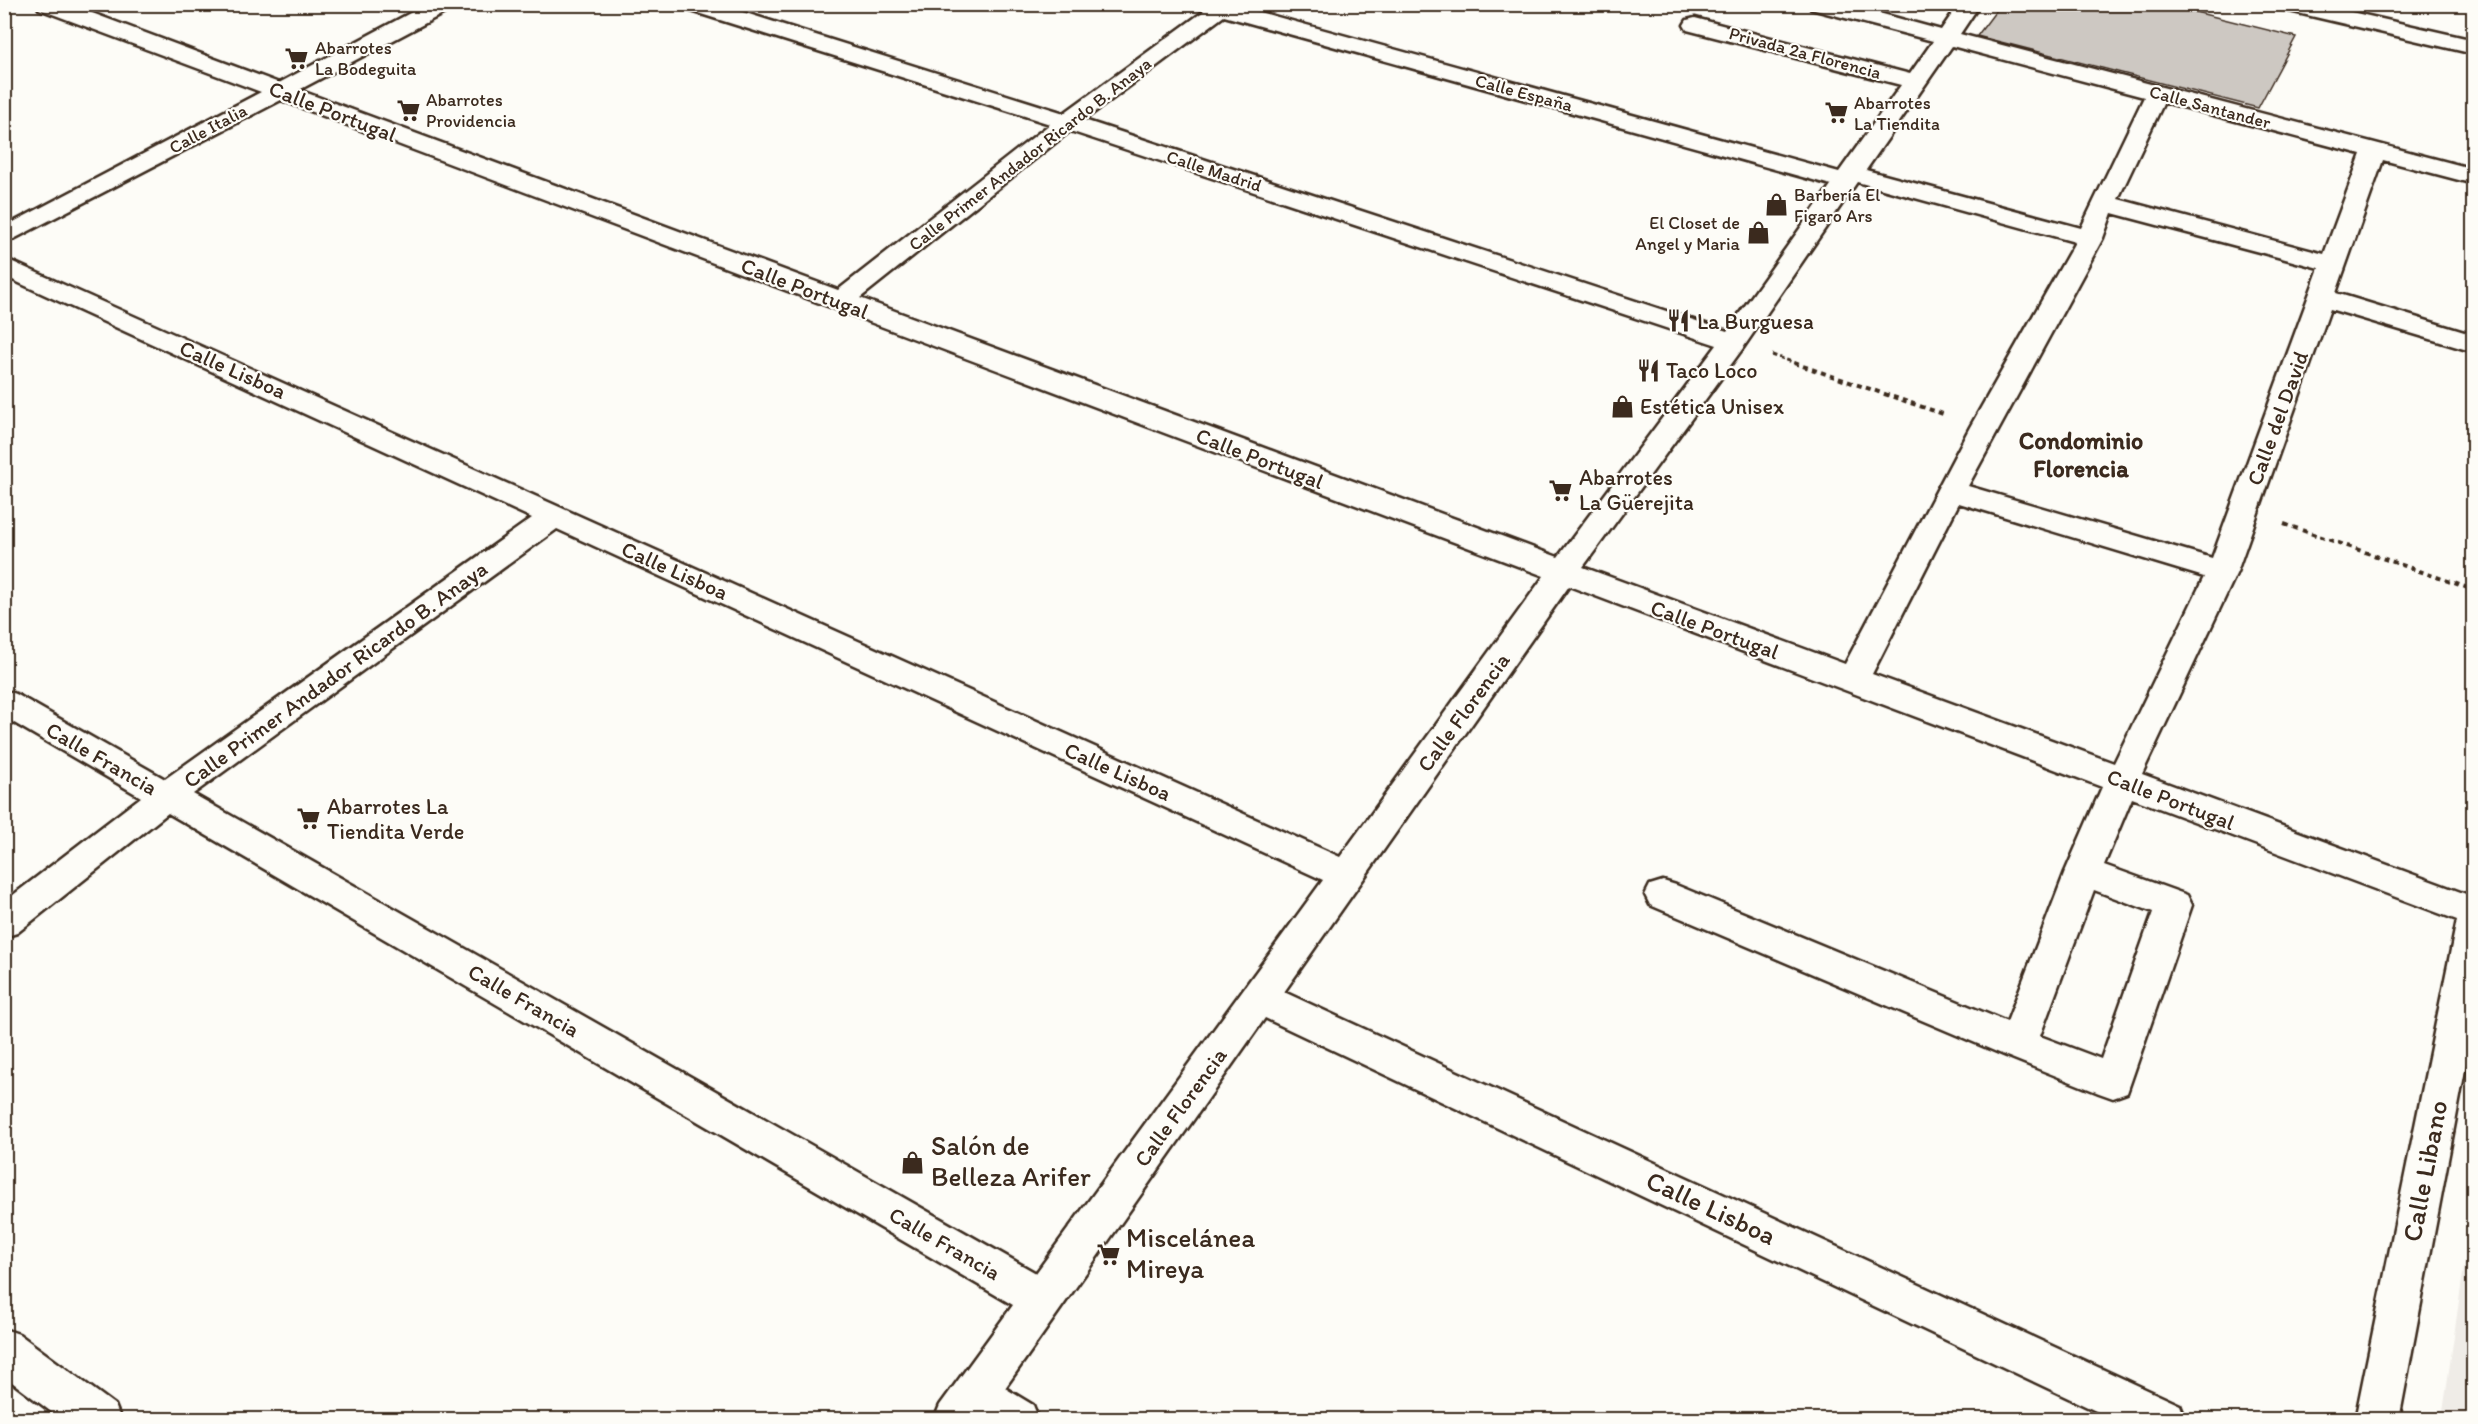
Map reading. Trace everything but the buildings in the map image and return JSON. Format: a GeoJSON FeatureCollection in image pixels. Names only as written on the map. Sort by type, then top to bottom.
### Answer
{"type":"FeatureCollection","features":[{"type":"Feature","properties":{"kind":"street","name":"Calle Portugal"},"geometry":{"type":"LineString","coordinates":[[47,4],[2474,912]]}},
{"type":"Feature","properties":{"kind":"street","name":"Calle Italia"},"geometry":{"type":"LineString","coordinates":[[4,237],[444,4]]}},
{"type":"Feature","properties":{"kind":"street","name":"Calle Madrid"},"geometry":{"type":"LineString","coordinates":[[693,4],[1067,122],[1733,342]]}},
{"type":"Feature","properties":{"kind":"street","name":"Calle Santander"},"geometry":{"type":"LineString","coordinates":[[1819,4],[2474,177]]}},
{"type":"Feature","properties":{"kind":"street","name":"Calle Florencia"},"geometry":{"type":"LineString","coordinates":[[965,1407],[1563,572],[1733,342],[1970,4]]}},
{"type":"Feature","properties":{"kind":"street"},"geometry":{"type":"LineString","coordinates":[[2293,6],[2474,47]]}},
{"type":"Feature","properties":{"kind":"street","name":"Calle Primer Andador Ricardo B. Anaya"},"geometry":{"type":"LineString","coordinates":[[841,302],[1212,7]]}},
{"type":"Feature","properties":{"kind":"street","name":"Calle España"},"geometry":{"type":"LineString","coordinates":[[1212,7],[1847,177],[2090,238]]}},
{"type":"Feature","properties":{"kind":"street","name":"Privada 2a Florencia"},"geometry":{"type":"LineString","coordinates":[[1695,25],[1915,82]]}},
{"type":"Feature","properties":{"kind":"street"},"geometry":{"type":"LineString","coordinates":[[1853,680],[1984,428],[2090,238],[2103,203],[2157,93]]}},
{"type":"Feature","properties":{"kind":"street","name":"Calle del David"},"geometry":{"type":"LineString","coordinates":[[2018,1044],[2083,872],[2122,781],[2222,572],[2375,149]]}},
{"type":"Feature","properties":{"kind":"street"},"geometry":{"type":"LineString","coordinates":[[2103,203],[2332,264]]}},
{"type":"Feature","properties":{"kind":"street","name":"Calle Lisboa"},"geometry":{"type":"LineString","coordinates":[[4,266],[1347,875]]}},
{"type":"Feature","properties":{"kind":"street"},"geometry":{"type":"LineString","coordinates":[[2320,297],[2474,344]]}},
{"type":"Feature","properties":{"kind":"street"},"geometry":{"type":"LineString","coordinates":[[1951,490],[2222,572]]}},
{"type":"Feature","properties":{"kind":"street","name":"Calle Primer Andador Ricardo B. Anaya"},"geometry":{"type":"LineString","coordinates":[[4,923],[167,795],[555,516]]}},
{"type":"Feature","properties":{"kind":"street","name":"Calle Francia"},"geometry":{"type":"LineString","coordinates":[[4,702],[1042,1299]]}},
{"type":"Feature","properties":{"kind":"street"},"geometry":{"type":"LineString","coordinates":[[1663,896],[2018,1044],[2114,1081],[2174,905],[2083,872]]}},
{"type":"Feature","properties":{"kind":"street","name":"Calle Libano"},"geometry":{"type":"LineString","coordinates":[[2377,1419],[2474,922]]}},
{"type":"Feature","properties":{"kind":"street","name":"Calle Lisboa"},"geometry":{"type":"LineString","coordinates":[[1258,997],[2164,1419]]}},
{"type":"Feature","properties":{"kind":"street"},"geometry":{"type":"LineString","coordinates":[[4,1349],[99,1419]]}},
{"type":"Feature","properties":{"kind":"street"},"geometry":{"type":"LineString","coordinates":[[965,1407],[1017,1419]]}},
{"type":"Feature","properties":{"kind":"path"},"geometry":{"type":"LineString","coordinates":[[1733,342],[1984,428]]}},
{"type":"Feature","properties":{"kind":"path"},"geometry":{"type":"LineString","coordinates":[[2244,510],[2474,590]]}},
{"type":"Feature","properties":{"kind":"shaded area"},"geometry":{"type":"Polygon","coordinates":[[[2473,1204],[2473,1419],[2442,1419],[2473,1204]]]}},
{"type":"Feature","properties":{"kind":"place","name":"Abarrotes La Bodeguita"},"geometry":{"type":"Point","coordinates":[297,58]}},
{"type":"Feature","properties":{"kind":"place","name":"Abarrotes Providencia"},"geometry":{"type":"Point","coordinates":[408,110]}},
{"type":"Feature","properties":{"kind":"place","name":"Abarrotes La Tiendita"},"geometry":{"type":"Point","coordinates":[1836,113]}},
{"type":"Feature","properties":{"kind":"place","name":"Barbería El Figaro Ars"},"geometry":{"type":"Point","coordinates":[1776,205]}},
{"type":"Feature","properties":{"kind":"place","name":"El Closet de Angel y Maria"},"geometry":{"type":"Point","coordinates":[1758,233]}},
{"type":"Feature","properties":{"kind":"place","name":"La Burguesa"},"geometry":{"type":"Point","coordinates":[1679,321]}},
{"type":"Feature","properties":{"kind":"place","name":"Taco Loco"},"geometry":{"type":"Point","coordinates":[1648,370]}},
{"type":"Feature","properties":{"kind":"place","name":"Estética Unisex"},"geometry":{"type":"Point","coordinates":[1622,406]}},
{"type":"Feature","properties":{"kind":"place","name":"Abarrotes La Güerejita"},"geometry":{"type":"Point","coordinates":[1561,490]}},
{"type":"Feature","properties":{"kind":"place","name":"Abarrotes La Tiendita Verde"},"geometry":{"type":"Point","coordinates":[309,819]}},
{"type":"Feature","properties":{"kind":"place","name":"Salón de Belleza Arifer"},"geometry":{"type":"Point","coordinates":[913,1162]}},
{"type":"Feature","properties":{"kind":"place","name":"Miscelánea Mireya"},"geometry":{"type":"Point","coordinates":[1108,1254]}},
{"type":"Feature","properties":{"kind":"district","name":"Condominio Florencia"},"geometry":{"type":"Point","coordinates":[2081,455]}}]}
